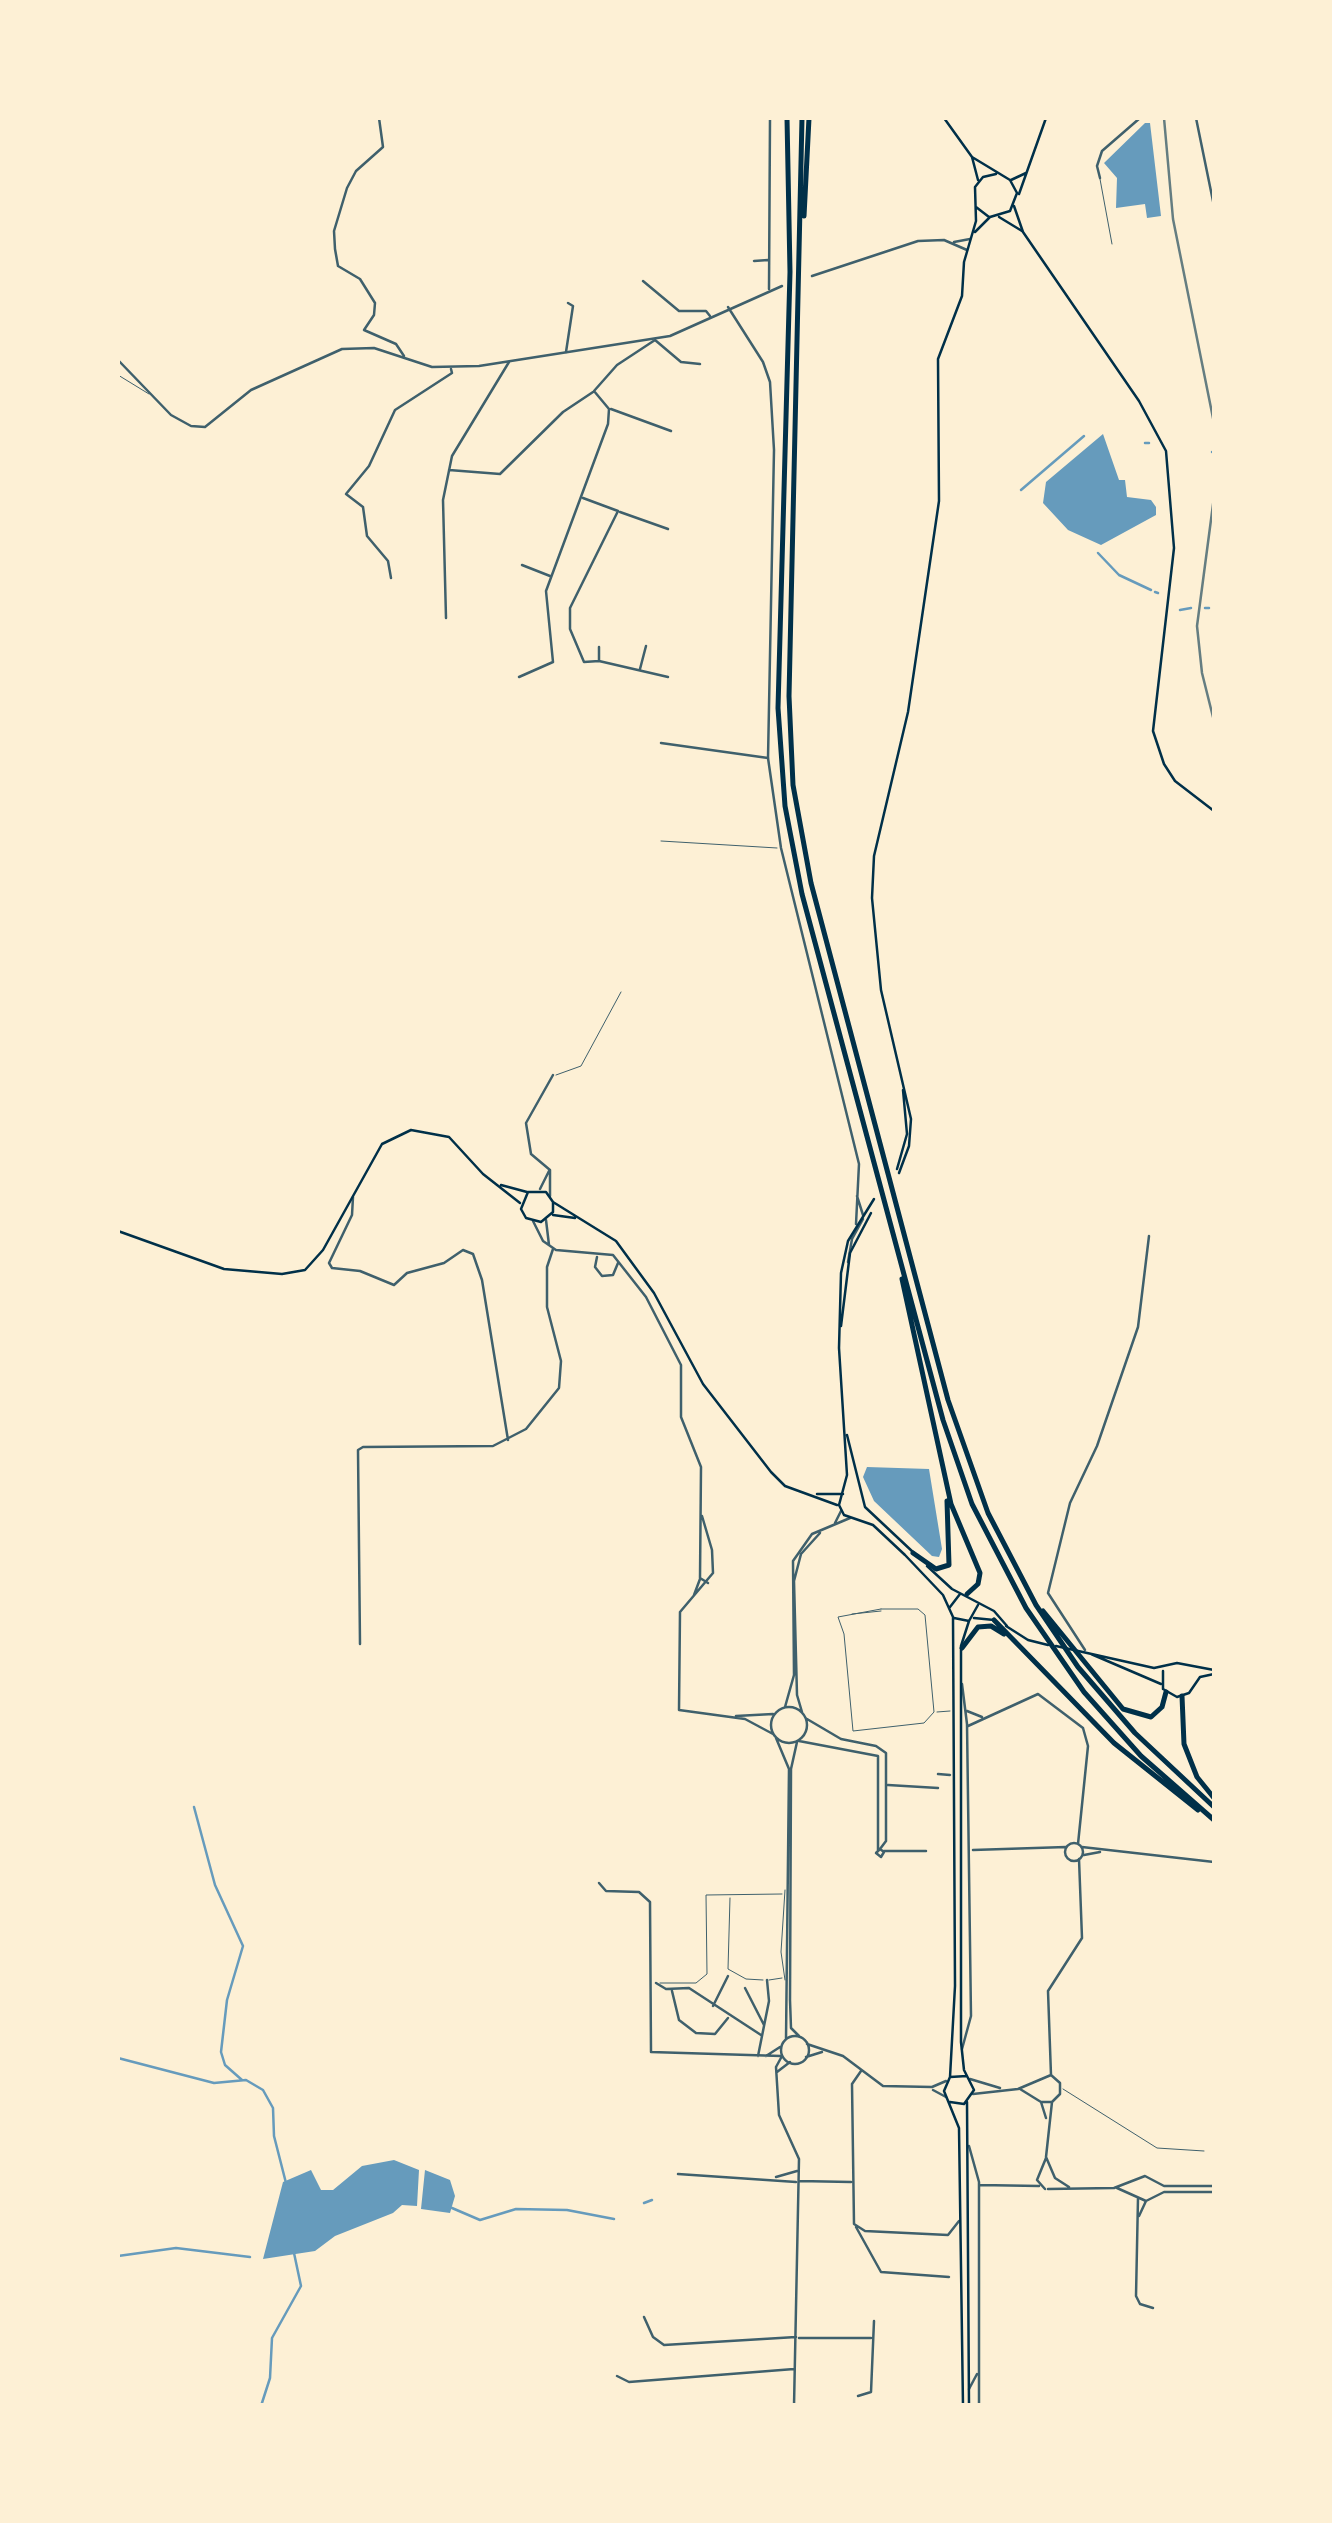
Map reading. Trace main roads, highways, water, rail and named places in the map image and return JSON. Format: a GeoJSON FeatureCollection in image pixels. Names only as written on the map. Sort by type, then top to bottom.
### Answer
{"type":"FeatureCollection","features":[{"type":"Feature","properties":{"kind":"highway"},"geometry":{"type":"LineString","coordinates":[[786,118],[790,296],[778,688],[780,768],[802,894],[964,1486],[998,1558],[1046,1641],[1105,1718],[1214,1820]]}},
{"type":"Feature","properties":{"kind":"highway"},"geometry":{"type":"LineString","coordinates":[[802,118],[789,667],[793,785],[811,883],[969,1466],[1024,1584],[1068,1649],[1135,1733],[1214,1807]]}},
{"type":"Feature","properties":{"kind":"highway"},"geometry":{"type":"LineString","coordinates":[[800,269],[810,118]]}},
{"type":"Feature","properties":{"kind":"highway"},"geometry":{"type":"LineString","coordinates":[[888,1213],[955,1519],[980,1573],[978,1584],[964,1594]]}},
{"type":"Feature","properties":{"kind":"highway"},"geometry":{"type":"LineString","coordinates":[[913,1552],[936,1569],[945,1568],[950,1562],[940,1454]]}},
{"type":"Feature","properties":{"kind":"highway"},"geometry":{"type":"LineString","coordinates":[[994,1620],[1128,1755],[1189,1806],[1205,1813]]}},
{"type":"Feature","properties":{"kind":"highway"},"geometry":{"type":"LineString","coordinates":[[962,1648],[972,1630],[985,1625],[1012,1640]]}},
{"type":"Feature","properties":{"kind":"highway"},"geometry":{"type":"LineString","coordinates":[[1068,1649],[1114,1701],[1134,1715],[1154,1716],[1166,1692]]}},
{"type":"Feature","properties":{"kind":"highway"},"geometry":{"type":"LineString","coordinates":[[1182,1696],[1184,1744],[1197,1777],[1214,1798]]}},
{"type":"Feature","properties":{"kind":"main road"},"geometry":{"type":"LineString","coordinates":[[944,118],[972,157],[996,174],[1010,180],[1027,172]]}},
{"type":"Feature","properties":{"kind":"main road"},"geometry":{"type":"LineString","coordinates":[[998,217],[1015,203],[1046,118]]}},
{"type":"Feature","properties":{"kind":"main road"},"geometry":{"type":"LineString","coordinates":[[898,1171],[907,1134],[900,1074],[876,952],[874,856],[915,667],[939,500],[938,359],[960,302],[967,250],[974,233],[973,193],[978,182],[972,157]]}},
{"type":"Feature","properties":{"kind":"main road"},"geometry":{"type":"LineString","coordinates":[[978,182],[996,174]]}},
{"type":"Feature","properties":{"kind":"main road"},"geometry":{"type":"LineString","coordinates":[[1010,180],[1023,232],[1140,401],[1166,452],[1174,548],[1154,731],[1175,781],[1214,811]]}},
{"type":"Feature","properties":{"kind":"main road"},"geometry":{"type":"LineString","coordinates":[[975,206],[1023,232]]}},
{"type":"Feature","properties":{"kind":"main road"},"geometry":{"type":"LineString","coordinates":[[974,233],[990,217]]}},
{"type":"Feature","properties":{"kind":"main road"},"geometry":{"type":"LineString","coordinates":[[118,1230],[224,1270],[298,1272],[318,1258],[386,1140],[411,1130],[449,1137],[521,1204],[523,1213],[533,1222],[550,1216],[553,1202]]}},
{"type":"Feature","properties":{"kind":"main road"},"geometry":{"type":"LineString","coordinates":[[494,1182],[528,1192],[540,1190],[553,1202],[610,1235],[626,1251],[703,1384],[770,1472],[786,1486],[838,1505]]}},
{"type":"Feature","properties":{"kind":"main road"},"geometry":{"type":"LineString","coordinates":[[521,1204],[528,1192]]}},
{"type":"Feature","properties":{"kind":"main road"},"geometry":{"type":"LineString","coordinates":[[874,1199],[856,1226],[840,1273],[839,1348],[845,1424],[844,1493],[838,1505],[840,1511],[872,1525],[938,1588],[953,1617],[955,2000],[946,2097],[959,2128],[964,2404]]}},
{"type":"Feature","properties":{"kind":"main road"},"geometry":{"type":"LineString","coordinates":[[839,1348],[848,1264],[872,1213]]}},
{"type":"Feature","properties":{"kind":"main road"},"geometry":{"type":"LineString","coordinates":[[550,1216],[581,1220]]}},
{"type":"Feature","properties":{"kind":"main road"},"geometry":{"type":"LineString","coordinates":[[845,1424],[865,1507],[913,1552],[964,1594],[994,1611],[1007,1626]]}},
{"type":"Feature","properties":{"kind":"main road"},"geometry":{"type":"LineString","coordinates":[[810,1494],[860,1494]]}},
{"type":"Feature","properties":{"kind":"main road"},"geometry":{"type":"LineString","coordinates":[[855,1517],[865,1507]]}},
{"type":"Feature","properties":{"kind":"main road"},"geometry":{"type":"LineString","coordinates":[[950,1610],[952,1600],[964,1594]]}},
{"type":"Feature","properties":{"kind":"main road"},"geometry":{"type":"LineString","coordinates":[[964,2404],[968,2390],[966,2140],[968,2102],[973,2094],[962,2050],[961,1682],[962,1648],[976,1601]]}},
{"type":"Feature","properties":{"kind":"main road"},"geometry":{"type":"LineString","coordinates":[[953,1617],[994,1620],[1032,1641],[1146,1666],[1166,1668],[1177,1664],[1214,1672]]}},
{"type":"Feature","properties":{"kind":"main road"},"geometry":{"type":"LineString","coordinates":[[1085,1652],[1182,1696],[1194,1682],[1214,1672]]}},
{"type":"Feature","properties":{"kind":"main road"},"geometry":{"type":"LineString","coordinates":[[1161,1684],[1166,1668]]}},
{"type":"Feature","properties":{"kind":"main road"},"geometry":{"type":"LineString","coordinates":[[1189,1668],[1194,1682]]}},
{"type":"Feature","properties":{"kind":"main road"},"geometry":{"type":"LineString","coordinates":[[948,2079],[968,2078]]}},
{"type":"Feature","properties":{"kind":"main road"},"geometry":{"type":"LineString","coordinates":[[950,2102],[968,2102]]}},
{"type":"Feature","properties":{"kind":"water"},"geometry":{"type":"Polygon","coordinates":[[[1145,123],[1150,123],[1161,216],[1147,218],[1145,204],[1116,208],[1117,178],[1104,163],[1145,123]]]}},
{"type":"Feature","properties":{"kind":"water"},"geometry":{"type":"Polygon","coordinates":[[[1103,434],[1119,480],[1125,480],[1127,497],[1151,500],[1156,515],[1101,545],[1068,530],[1043,503],[1046,482],[1103,434]]]}},
{"type":"Feature","properties":{"kind":"water"},"geometry":{"type":"Polygon","coordinates":[[[867,1467],[929,1469],[942,1549],[939,1557],[932,1556],[874,1501],[863,1477],[867,1467]]]}},
{"type":"Feature","properties":{"kind":"water"},"geometry":{"type":"Polygon","coordinates":[[[394,2160],[419,2170],[417,2206],[402,2205],[393,2213],[335,2236],[315,2251],[263,2259],[283,2182],[311,2170],[321,2190],[333,2190],[362,2166],[394,2160]]]}},
{"type":"Feature","properties":{"kind":"water"},"geometry":{"type":"Polygon","coordinates":[[[425,2170],[450,2180],[455,2196],[450,2213],[421,2209],[425,2170]]]}},
{"type":"Feature","properties":{"kind":"waterway"},"geometry":{"type":"LineString","coordinates":[[1021,490],[1084,436]]}},
{"type":"Feature","properties":{"kind":"waterway"},"geometry":{"type":"LineString","coordinates":[[1098,553],[1119,575],[1151,590]]}},
{"type":"Feature","properties":{"kind":"waterway"},"geometry":{"type":"LineString","coordinates":[[1180,610],[1191,608]]}},
{"type":"Feature","properties":{"kind":"waterway"},"geometry":{"type":"LineString","coordinates":[[194,1807],[215,1885],[243,1946],[227,2000],[221,2052],[225,2065],[242,2080]]}},
{"type":"Feature","properties":{"kind":"waterway"},"geometry":{"type":"LineString","coordinates":[[118,2058],[214,2083],[246,2080],[263,2090],[273,2108],[274,2136],[286,2183]]}},
{"type":"Feature","properties":{"kind":"waterway"},"geometry":{"type":"LineString","coordinates":[[644,2203],[652,2200]]}},
{"type":"Feature","properties":{"kind":"waterway"},"geometry":{"type":"LineString","coordinates":[[452,2208],[480,2220],[516,2209],[567,2210],[614,2219]]}},
{"type":"Feature","properties":{"kind":"waterway"},"geometry":{"type":"LineString","coordinates":[[118,2256],[176,2248],[250,2257]]}},
{"type":"Feature","properties":{"kind":"waterway"},"geometry":{"type":"LineString","coordinates":[[261,2406],[270,2378],[272,2338],[301,2286],[294,2253]]}},
{"type":"Feature","properties":{"kind":"railway"},"geometry":{"type":"LineString","coordinates":[[1164,118],[1173,219],[1214,423]]}},
{"type":"Feature","properties":{"kind":"railway"},"geometry":{"type":"LineString","coordinates":[[1214,497],[1197,626],[1202,673],[1214,721]]}}]}
